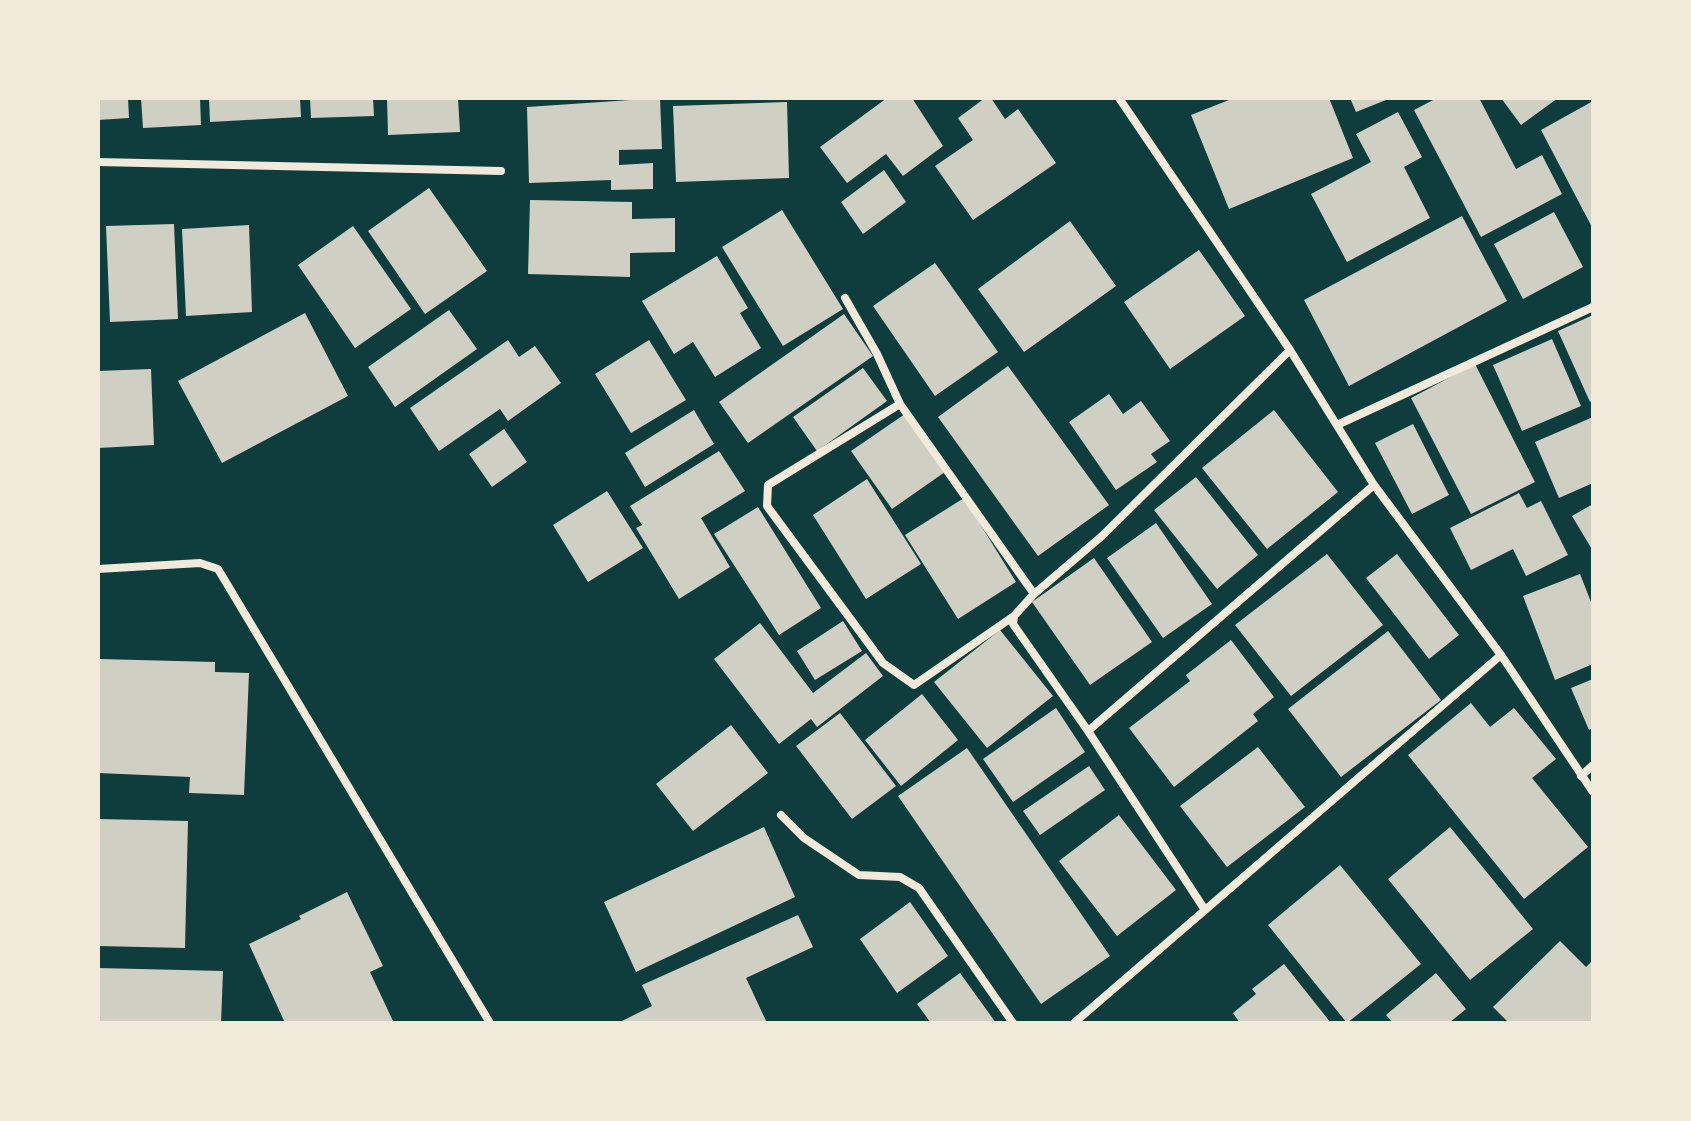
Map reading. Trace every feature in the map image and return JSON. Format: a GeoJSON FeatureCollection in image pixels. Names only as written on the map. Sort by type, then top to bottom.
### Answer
{"type":"FeatureCollection","features":[{"type":"Feature","properties":{"kind":"street"},"geometry":{"type":"LineString","coordinates":[[1119,98],[1290,350],[1374,485],[1501,655],[1593,792]]}},
{"type":"Feature","properties":{"kind":"street"},"geometry":{"type":"LineString","coordinates":[[98,162],[501,171]]}},
{"type":"Feature","properties":{"kind":"street"},"geometry":{"type":"LineString","coordinates":[[845,298],[877,354],[900,404],[1034,594]]}},
{"type":"Feature","properties":{"kind":"street"},"geometry":{"type":"LineString","coordinates":[[1337,425],[1593,307]]}},
{"type":"Feature","properties":{"kind":"street"},"geometry":{"type":"LineString","coordinates":[[900,404],[768,485],[767,506],[883,663],[914,685],[1014,616],[1034,594],[1102,536],[1290,350]]}},
{"type":"Feature","properties":{"kind":"street"},"geometry":{"type":"LineString","coordinates":[[1088,731],[1374,485]]}},
{"type":"Feature","properties":{"kind":"street"},"geometry":{"type":"LineString","coordinates":[[98,569],[200,563],[218,569],[490,1023]]}},
{"type":"Feature","properties":{"kind":"street"},"geometry":{"type":"LineString","coordinates":[[1014,616],[1013,624],[1022,638],[1088,731],[1205,910]]}},
{"type":"Feature","properties":{"kind":"street"},"geometry":{"type":"LineString","coordinates":[[1074,1023],[1501,655]]}},
{"type":"Feature","properties":{"kind":"street"},"geometry":{"type":"LineString","coordinates":[[1581,776],[1593,765]]}},
{"type":"Feature","properties":{"kind":"street"},"geometry":{"type":"LineString","coordinates":[[781,815],[804,838],[859,875],[900,877],[919,888],[1013,1023]]}},
{"type":"Feature","properties":{"kind":"building"},"geometry":{"type":"Polygon","coordinates":[[[98,98],[128,98],[129,118],[98,120],[98,98]]]}},
{"type":"Feature","properties":{"kind":"building"},"geometry":{"type":"Polygon","coordinates":[[[141,98],[200,98],[201,125],[143,128],[141,98]]]}},
{"type":"Feature","properties":{"kind":"building"},"geometry":{"type":"Polygon","coordinates":[[[209,98],[300,98],[301,117],[210,122],[209,98]]]}},
{"type":"Feature","properties":{"kind":"building"},"geometry":{"type":"Polygon","coordinates":[[[310,98],[373,98],[374,116],[311,118],[310,98]]]}},
{"type":"Feature","properties":{"kind":"building"},"geometry":{"type":"Polygon","coordinates":[[[387,98],[458,98],[460,132],[388,135],[387,98]]]}},
{"type":"Feature","properties":{"kind":"building"},"geometry":{"type":"Polygon","coordinates":[[[660,98],[662,149],[619,150],[619,165],[653,163],[653,189],[611,190],[611,180],[529,183],[527,107],[660,98]]]}},
{"type":"Feature","properties":{"kind":"building"},"geometry":{"type":"Polygon","coordinates":[[[887,98],[912,98],[943,146],[903,176],[886,154],[847,183],[820,147],[887,98]]]}},
{"type":"Feature","properties":{"kind":"building"},"geometry":{"type":"Polygon","coordinates":[[[985,98],[991,98],[1005,119],[1018,109],[1056,163],[973,220],[935,166],[973,140],[958,118],[985,98]]]}},
{"type":"Feature","properties":{"kind":"building"},"geometry":{"type":"Polygon","coordinates":[[[1234,98],[1329,98],[1353,158],[1229,209],[1191,115],[1234,98]]]}},
{"type":"Feature","properties":{"kind":"building"},"geometry":{"type":"Polygon","coordinates":[[[1350,98],[1391,98],[1356,112],[1350,98]]]}},
{"type":"Feature","properties":{"kind":"building"},"geometry":{"type":"Polygon","coordinates":[[[1437,98],[1479,98],[1516,169],[1542,155],[1562,194],[1481,237],[1414,110],[1437,98]]]}},
{"type":"Feature","properties":{"kind":"building"},"geometry":{"type":"Polygon","coordinates":[[[1501,98],[1558,98],[1521,125],[1501,98]]]}},
{"type":"Feature","properties":{"kind":"building"},"geometry":{"type":"Polygon","coordinates":[[[1593,101],[1593,229],[1541,130],[1593,101]]]}},
{"type":"Feature","properties":{"kind":"building"},"geometry":{"type":"Polygon","coordinates":[[[787,102],[789,178],[676,182],[673,106],[787,102]]]}},
{"type":"Feature","properties":{"kind":"building"},"geometry":{"type":"Polygon","coordinates":[[[1398,112],[1422,157],[1404,167],[1430,218],[1347,262],[1311,194],[1371,162],[1356,134],[1398,112]]]}},
{"type":"Feature","properties":{"kind":"building"},"geometry":{"type":"Polygon","coordinates":[[[884,170],[906,202],[863,234],[841,202],[884,170]]]}},
{"type":"Feature","properties":{"kind":"building"},"geometry":{"type":"Polygon","coordinates":[[[429,188],[487,271],[425,314],[368,231],[429,188]]]}},
{"type":"Feature","properties":{"kind":"building"},"geometry":{"type":"Polygon","coordinates":[[[530,200],[632,202],[632,219],[675,218],[675,252],[630,253],[630,277],[528,274],[530,200]]]}},
{"type":"Feature","properties":{"kind":"building"},"geometry":{"type":"Polygon","coordinates":[[[782,210],[843,309],[783,346],[722,247],[782,210]]]}},
{"type":"Feature","properties":{"kind":"building"},"geometry":{"type":"Polygon","coordinates":[[[1554,212],[1583,267],[1523,299],[1494,244],[1554,212]]]}},
{"type":"Feature","properties":{"kind":"building"},"geometry":{"type":"Polygon","coordinates":[[[1462,216],[1507,301],[1349,386],[1304,300],[1462,216]]]}},
{"type":"Feature","properties":{"kind":"building"},"geometry":{"type":"Polygon","coordinates":[[[1070,221],[1116,286],[1024,352],[978,289],[1070,221]]]}},
{"type":"Feature","properties":{"kind":"building"},"geometry":{"type":"Polygon","coordinates":[[[174,224],[178,319],[110,322],[106,226],[174,224]]]}},
{"type":"Feature","properties":{"kind":"building"},"geometry":{"type":"Polygon","coordinates":[[[249,225],[252,312],[186,316],[182,229],[249,225]]]}},
{"type":"Feature","properties":{"kind":"building"},"geometry":{"type":"Polygon","coordinates":[[[353,226],[411,309],[355,348],[298,265],[353,226]]]}},
{"type":"Feature","properties":{"kind":"building"},"geometry":{"type":"Polygon","coordinates":[[[1199,250],[1245,316],[1170,369],[1124,302],[1199,250]]]}},
{"type":"Feature","properties":{"kind":"building"},"geometry":{"type":"Polygon","coordinates":[[[717,256],[748,308],[740,313],[761,348],[715,377],[693,342],[674,354],[642,301],[717,256]]]}},
{"type":"Feature","properties":{"kind":"building"},"geometry":{"type":"Polygon","coordinates":[[[935,263],[998,352],[935,396],[873,306],[935,263]]]}},
{"type":"Feature","properties":{"kind":"building"},"geometry":{"type":"Polygon","coordinates":[[[449,310],[477,349],[395,407],[368,367],[449,310]]]}},
{"type":"Feature","properties":{"kind":"building"},"geometry":{"type":"Polygon","coordinates":[[[305,313],[348,396],[222,463],[178,381],[305,313]]]}},
{"type":"Feature","properties":{"kind":"building"},"geometry":{"type":"Polygon","coordinates":[[[844,314],[873,356],[748,443],[719,402],[844,314]]]}},
{"type":"Feature","properties":{"kind":"building"},"geometry":{"type":"Polygon","coordinates":[[[1593,315],[1593,400],[1590,402],[1558,331],[1593,315]]]}},
{"type":"Feature","properties":{"kind":"building"},"geometry":{"type":"Polygon","coordinates":[[[1552,339],[1581,406],[1522,431],[1493,365],[1552,339]]]}},
{"type":"Feature","properties":{"kind":"building"},"geometry":{"type":"Polygon","coordinates":[[[508,340],[519,357],[535,346],[561,383],[508,421],[500,409],[439,451],[410,408],[508,340]]]}},
{"type":"Feature","properties":{"kind":"building"},"geometry":{"type":"Polygon","coordinates":[[[649,340],[686,400],[631,433],[595,374],[649,340]]]}},
{"type":"Feature","properties":{"kind":"building"},"geometry":{"type":"Polygon","coordinates":[[[1475,364],[1535,482],[1471,514],[1411,398],[1475,364]]]}},
{"type":"Feature","properties":{"kind":"building"},"geometry":{"type":"Polygon","coordinates":[[[1008,366],[1109,505],[1038,556],[938,417],[1008,366]]]}},
{"type":"Feature","properties":{"kind":"building"},"geometry":{"type":"Polygon","coordinates":[[[863,368],[887,401],[817,451],[793,417],[863,368]]]}},
{"type":"Feature","properties":{"kind":"building"},"geometry":{"type":"Polygon","coordinates":[[[151,369],[154,445],[98,448],[98,371],[151,369]]]}},
{"type":"Feature","properties":{"kind":"building"},"geometry":{"type":"Polygon","coordinates":[[[1109,394],[1123,414],[1141,401],[1170,441],[1151,454],[1157,462],[1116,490],[1069,422],[1109,394]]]}},
{"type":"Feature","properties":{"kind":"building"},"geometry":{"type":"Polygon","coordinates":[[[694,410],[714,444],[645,487],[625,453],[694,410]]]}},
{"type":"Feature","properties":{"kind":"building"},"geometry":{"type":"Polygon","coordinates":[[[1274,410],[1338,492],[1267,549],[1202,468],[1274,410]]]}},
{"type":"Feature","properties":{"kind":"building"},"geometry":{"type":"Polygon","coordinates":[[[905,414],[945,472],[892,509],[851,451],[905,414]]]}},
{"type":"Feature","properties":{"kind":"building"},"geometry":{"type":"Polygon","coordinates":[[[1593,417],[1593,483],[1559,498],[1535,442],[1593,417]]]}},
{"type":"Feature","properties":{"kind":"building"},"geometry":{"type":"Polygon","coordinates":[[[1413,424],[1449,495],[1412,514],[1375,443],[1413,424]]]}},
{"type":"Feature","properties":{"kind":"building"},"geometry":{"type":"Polygon","coordinates":[[[504,429],[527,462],[492,487],[469,454],[504,429]]]}},
{"type":"Feature","properties":{"kind":"building"},"geometry":{"type":"Polygon","coordinates":[[[719,451],[745,491],[701,518],[730,567],[679,599],[636,528],[642,525],[630,506],[719,451]]]}},
{"type":"Feature","properties":{"kind":"building"},"geometry":{"type":"Polygon","coordinates":[[[1196,477],[1258,555],[1217,589],[1154,510],[1196,477]]]}},
{"type":"Feature","properties":{"kind":"building"},"geometry":{"type":"Polygon","coordinates":[[[867,479],[921,564],[866,599],[813,515],[867,479]]]}},
{"type":"Feature","properties":{"kind":"building"},"geometry":{"type":"Polygon","coordinates":[[[607,491],[643,548],[588,582],[553,525],[607,491]]]}},
{"type":"Feature","properties":{"kind":"building"},"geometry":{"type":"Polygon","coordinates":[[[1519,493],[1527,508],[1541,501],[1568,555],[1526,576],[1513,549],[1471,570],[1450,528],[1519,493]]]}},
{"type":"Feature","properties":{"kind":"building"},"geometry":{"type":"Polygon","coordinates":[[[964,498],[1016,582],[958,619],[905,535],[964,498]]]}},
{"type":"Feature","properties":{"kind":"building"},"geometry":{"type":"Polygon","coordinates":[[[1593,504],[1593,551],[1572,516],[1593,504]]]}},
{"type":"Feature","properties":{"kind":"building"},"geometry":{"type":"Polygon","coordinates":[[[758,507],[821,608],[779,635],[714,534],[758,507]]]}},
{"type":"Feature","properties":{"kind":"building"},"geometry":{"type":"Polygon","coordinates":[[[1156,523],[1212,604],[1163,638],[1107,558],[1156,523]]]}},
{"type":"Feature","properties":{"kind":"building"},"geometry":{"type":"Polygon","coordinates":[[[1327,554],[1383,625],[1291,696],[1235,625],[1327,554]]]}},
{"type":"Feature","properties":{"kind":"building"},"geometry":{"type":"Polygon","coordinates":[[[1397,554],[1459,635],[1429,659],[1366,578],[1397,554]]]}},
{"type":"Feature","properties":{"kind":"building"},"geometry":{"type":"Polygon","coordinates":[[[1094,558],[1152,642],[1090,685],[1032,602],[1094,558]]]}},
{"type":"Feature","properties":{"kind":"building"},"geometry":{"type":"Polygon","coordinates":[[[1580,574],[1593,607],[1593,664],[1555,680],[1523,596],[1580,574]]]}},
{"type":"Feature","properties":{"kind":"building"},"geometry":{"type":"Polygon","coordinates":[[[843,621],[862,651],[815,680],[797,651],[843,621]]]}},
{"type":"Feature","properties":{"kind":"building"},"geometry":{"type":"Polygon","coordinates":[[[760,623],[813,693],[866,653],[883,676],[817,727],[811,719],[779,744],[714,659],[760,623]]]}},
{"type":"Feature","properties":{"kind":"building"},"geometry":{"type":"Polygon","coordinates":[[[1000,630],[1053,696],[987,748],[934,682],[1000,630]]]}},
{"type":"Feature","properties":{"kind":"building"},"geometry":{"type":"Polygon","coordinates":[[[1388,631],[1441,700],[1341,777],[1288,709],[1388,631]]]}},
{"type":"Feature","properties":{"kind":"building"},"geometry":{"type":"Polygon","coordinates":[[[1231,640],[1274,697],[1253,714],[1258,721],[1174,787],[1129,728],[1190,681],[1186,675],[1231,640]]]}},
{"type":"Feature","properties":{"kind":"building"},"geometry":{"type":"Polygon","coordinates":[[[100,659],[215,662],[215,672],[249,673],[244,795],[189,793],[190,777],[98,773],[100,659]]]}},
{"type":"Feature","properties":{"kind":"building"},"geometry":{"type":"Polygon","coordinates":[[[1593,679],[1593,728],[1589,730],[1571,688],[1593,679]]]}},
{"type":"Feature","properties":{"kind":"building"},"geometry":{"type":"Polygon","coordinates":[[[922,694],[958,740],[901,786],[865,740],[922,694]]]}},
{"type":"Feature","properties":{"kind":"building"},"geometry":{"type":"Polygon","coordinates":[[[1471,703],[1490,727],[1514,708],[1556,759],[1532,778],[1588,847],[1524,899],[1408,755],[1471,703]]]}},
{"type":"Feature","properties":{"kind":"building"},"geometry":{"type":"Polygon","coordinates":[[[1056,708],[1085,752],[1013,802],[983,759],[1056,708]]]}},
{"type":"Feature","properties":{"kind":"building"},"geometry":{"type":"Polygon","coordinates":[[[840,713],[896,786],[852,819],[796,746],[840,713]]]}},
{"type":"Feature","properties":{"kind":"building"},"geometry":{"type":"Polygon","coordinates":[[[731,725],[768,773],[693,831],[656,784],[731,725]]]}},
{"type":"Feature","properties":{"kind":"building"},"geometry":{"type":"Polygon","coordinates":[[[1258,747],[1305,807],[1227,867],[1180,806],[1258,747]]]}},
{"type":"Feature","properties":{"kind":"building"},"geometry":{"type":"Polygon","coordinates":[[[967,748],[1110,956],[1041,1004],[898,796],[967,748]]]}},
{"type":"Feature","properties":{"kind":"building"},"geometry":{"type":"Polygon","coordinates":[[[1089,766],[1105,790],[1040,835],[1023,811],[1089,766]]]}},
{"type":"Feature","properties":{"kind":"building"},"geometry":{"type":"Polygon","coordinates":[[[1119,815],[1176,890],[1117,936],[1059,861],[1119,815]]]}},
{"type":"Feature","properties":{"kind":"building"},"geometry":{"type":"Polygon","coordinates":[[[98,819],[188,821],[185,948],[98,946],[98,819]]]}},
{"type":"Feature","properties":{"kind":"building"},"geometry":{"type":"Polygon","coordinates":[[[764,827],[795,897],[636,972],[604,902],[764,827]]]}},
{"type":"Feature","properties":{"kind":"building"},"geometry":{"type":"Polygon","coordinates":[[[1450,827],[1533,929],[1470,980],[1388,879],[1450,827]]]}},
{"type":"Feature","properties":{"kind":"building"},"geometry":{"type":"Polygon","coordinates":[[[1340,865],[1421,964],[1347,1023],[1268,925],[1340,865]]]}},
{"type":"Feature","properties":{"kind":"building"},"geometry":{"type":"Polygon","coordinates":[[[347,892],[383,966],[370,972],[393,1021],[285,1023],[249,944],[347,892]]]}},
{"type":"Feature","properties":{"kind":"building"},"geometry":{"type":"Polygon","coordinates":[[[910,902],[948,956],[897,993],[860,939],[910,902]]]}},
{"type":"Feature","properties":{"kind":"building"},"geometry":{"type":"Polygon","coordinates":[[[798,915],[813,947],[746,978],[767,1023],[618,1023],[652,1006],[642,985],[798,915]]]}},
{"type":"Feature","properties":{"kind":"building"},"geometry":{"type":"Polygon","coordinates":[[[1560,941],[1586,967],[1593,960],[1593,1023],[1509,1023],[1493,1007],[1560,941]]]}},
{"type":"Feature","properties":{"kind":"building"},"geometry":{"type":"Polygon","coordinates":[[[1284,964],[1331,1023],[1240,1023],[1233,1013],[1256,994],[1252,989],[1284,964]]]}},
{"type":"Feature","properties":{"kind":"building"},"geometry":{"type":"Polygon","coordinates":[[[98,968],[223,971],[221,1023],[98,1023],[98,968]]]}},
{"type":"Feature","properties":{"kind":"building"},"geometry":{"type":"Polygon","coordinates":[[[960,973],[996,1023],[931,1023],[917,1004],[960,973]]]}},
{"type":"Feature","properties":{"kind":"building"},"geometry":{"type":"Polygon","coordinates":[[[1436,973],[1466,1009],[1449,1023],[1393,1023],[1386,1015],[1436,973]]]}}]}
